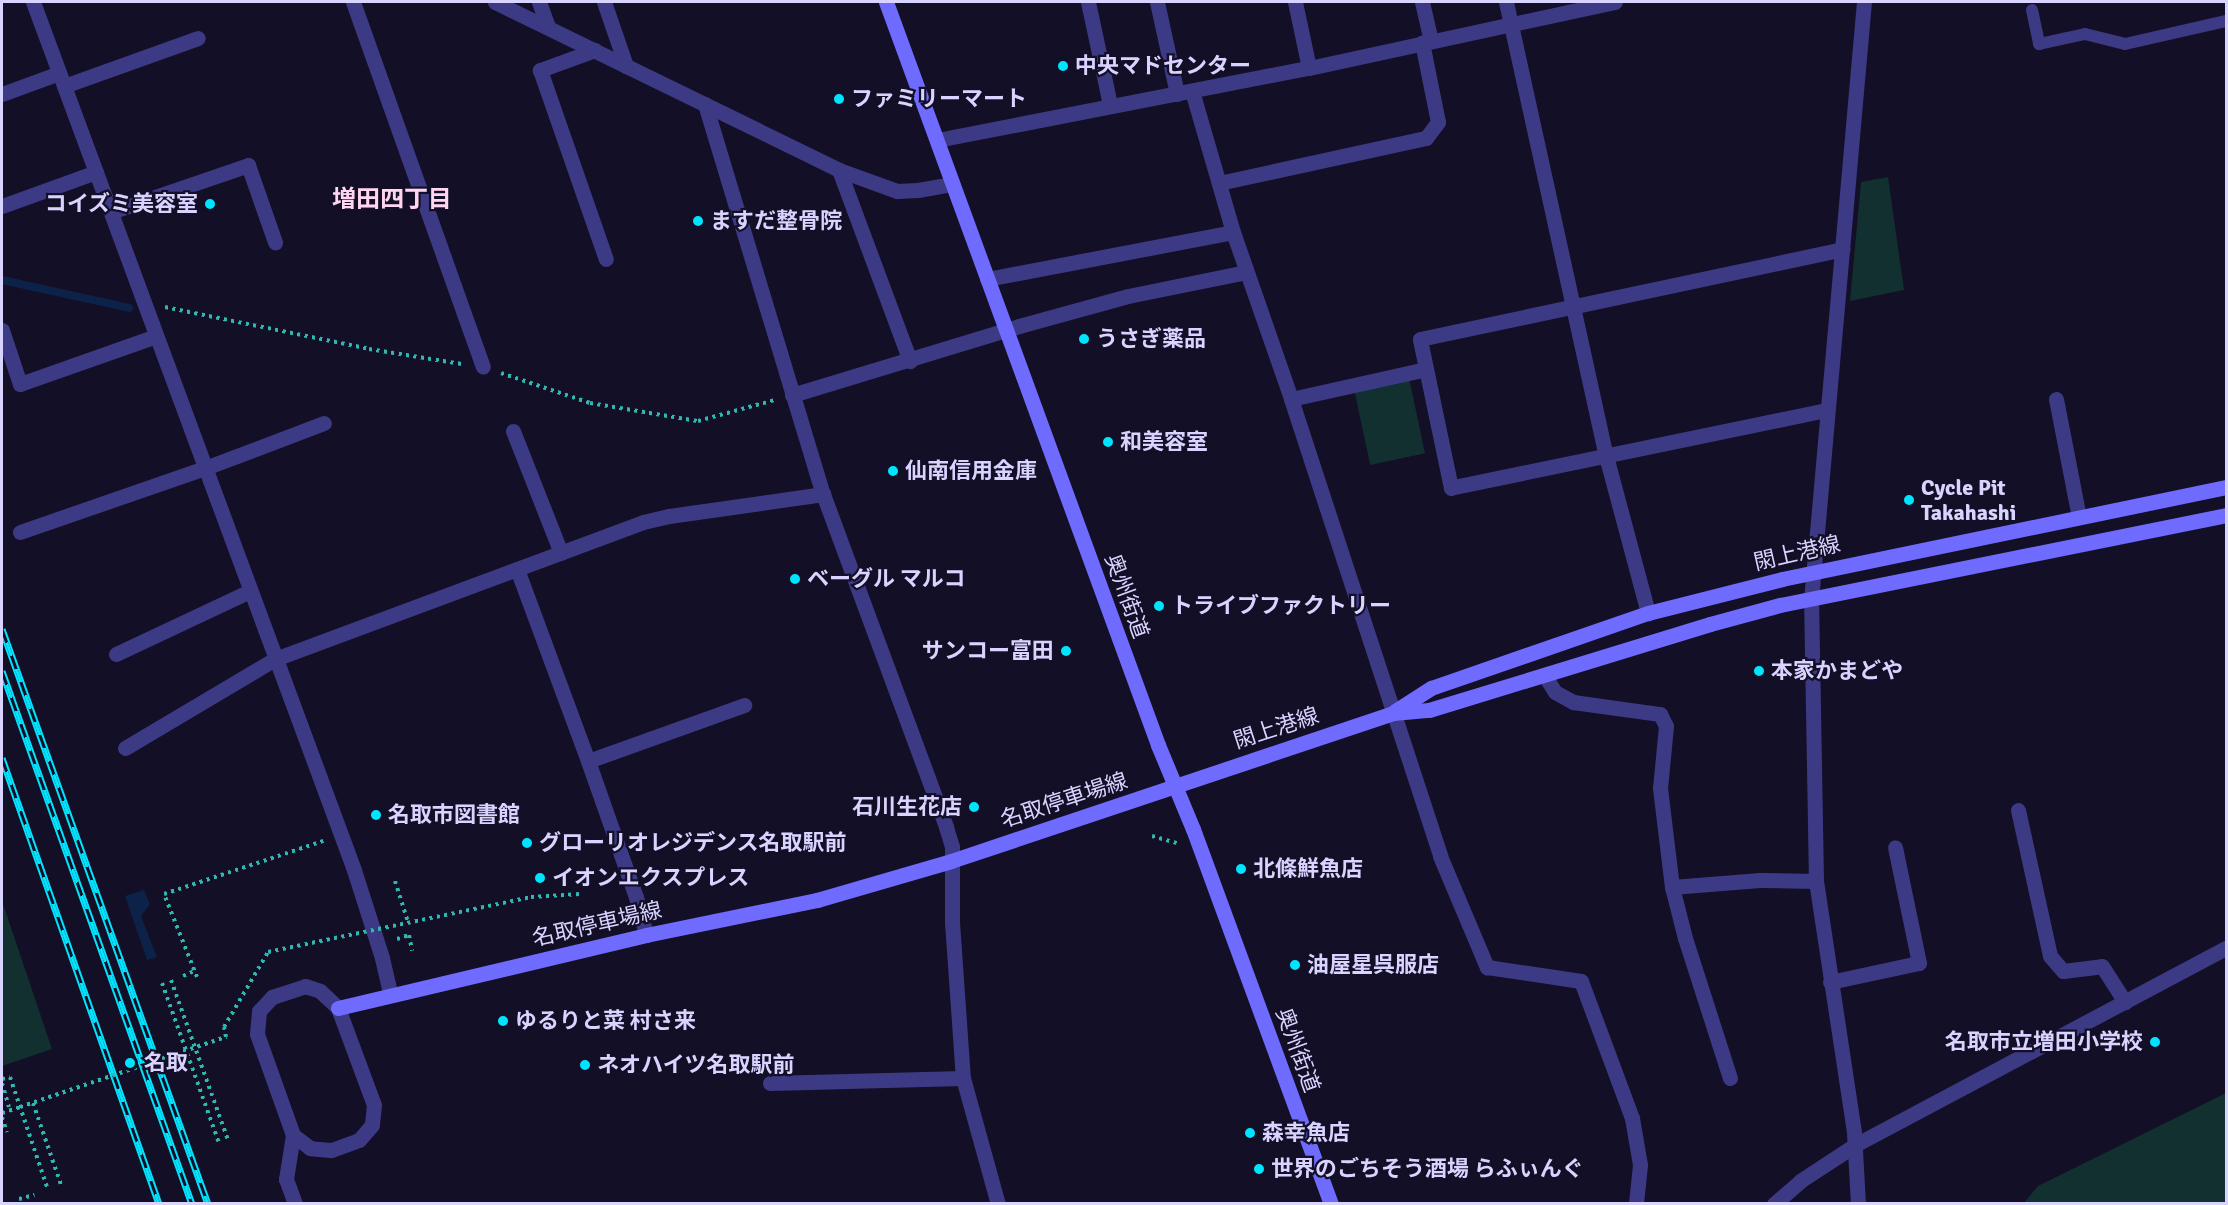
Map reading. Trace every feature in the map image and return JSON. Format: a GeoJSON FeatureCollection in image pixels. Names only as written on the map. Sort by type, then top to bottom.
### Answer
{"type":"FeatureCollection","features":[{"type":"Feature","properties":{"kind":"main road","name":"奥州街道"},"geometry":{"type":"LineString","coordinates":[[886,2],[1331,1203]]}},
{"type":"Feature","properties":{"kind":"main road","name":"閖上港線"},"geometry":{"type":"LineString","coordinates":[[1175,787],[1392,713],[1431,688],[1648,613],[1813,572],[2226,487]]}},
{"type":"Feature","properties":{"kind":"main road","name":"閖上港線"},"geometry":{"type":"LineString","coordinates":[[1392,713],[1429,710],[1710,624],[1811,600],[2226,515]]}},
{"type":"Feature","properties":{"kind":"main road","name":"名取停車場線"},"geometry":{"type":"LineString","coordinates":[[338,1008],[390,993],[646,935],[817,900],[951,861],[1175,787]]}},
{"type":"Feature","properties":{"kind":"street"},"geometry":{"type":"LineString","coordinates":[[33,2],[341,835],[382,958],[390,993]]}},
{"type":"Feature","properties":{"kind":"street"},"geometry":{"type":"LineString","coordinates":[[353,2],[483,367]]}},
{"type":"Feature","properties":{"kind":"street"},"geometry":{"type":"LineString","coordinates":[[495,2],[839,170],[897,190],[918,190],[952,184]]}},
{"type":"Feature","properties":{"kind":"street"},"geometry":{"type":"LineString","coordinates":[[539,2],[548,27]]}},
{"type":"Feature","properties":{"kind":"street"},"geometry":{"type":"LineString","coordinates":[[604,2],[626,66]]}},
{"type":"Feature","properties":{"kind":"street"},"geometry":{"type":"LineString","coordinates":[[1088,2],[1110,105]]}},
{"type":"Feature","properties":{"kind":"street"},"geometry":{"type":"LineString","coordinates":[[1156,2],[1184,93],[1219,183],[1246,272],[1291,399],[1440,856],[1487,967],[1581,981],[1632,1118],[1640,1165],[1636,1203]]}},
{"type":"Feature","properties":{"kind":"street"},"geometry":{"type":"LineString","coordinates":[[1295,2],[1309,68]]}},
{"type":"Feature","properties":{"kind":"street"},"geometry":{"type":"LineString","coordinates":[[1219,183],[1426,138],[1438,122],[1422,2]]}},
{"type":"Feature","properties":{"kind":"street"},"geometry":{"type":"LineString","coordinates":[[1506,2],[1575,306],[1606,456],[1648,613]]}},
{"type":"Feature","properties":{"kind":"street"},"geometry":{"type":"LineString","coordinates":[[936,140],[1309,68],[1511,23],[1573,6],[1615,2]]}},
{"type":"Feature","properties":{"kind":"street"},"geometry":{"type":"LineString","coordinates":[[1858,1203],[1856,1145],[1816,881],[1811,600],[1826,410],[1843,249],[1864,2]]}},
{"type":"Feature","properties":{"kind":"street"},"geometry":{"type":"LineString","coordinates":[[2,94],[62,79],[198,38]]}},
{"type":"Feature","properties":{"kind":"street"},"geometry":{"type":"LineString","coordinates":[[595,50],[540,70],[606,259]]}},
{"type":"Feature","properties":{"kind":"street"},"geometry":{"type":"LineString","coordinates":[[705,104],[823,494],[952,847],[952,922],[963,1078],[998,1203]]}},
{"type":"Feature","properties":{"kind":"street"},"geometry":{"type":"LineString","coordinates":[[111,212],[248,165],[275,242]]}},
{"type":"Feature","properties":{"kind":"street"},"geometry":{"type":"LineString","coordinates":[[839,170],[910,361]]}},
{"type":"Feature","properties":{"kind":"street"},"geometry":{"type":"LineString","coordinates":[[2,206],[96,172]]}},
{"type":"Feature","properties":{"kind":"street"},"geometry":{"type":"LineString","coordinates":[[987,279],[1233,232]]}},
{"type":"Feature","properties":{"kind":"street"},"geometry":{"type":"LineString","coordinates":[[1826,410],[1451,488],[1420,339],[1843,249]]}},
{"type":"Feature","properties":{"kind":"street"},"geometry":{"type":"LineString","coordinates":[[792,395],[1006,330],[1128,296],[1246,272]]}},
{"type":"Feature","properties":{"kind":"street"},"geometry":{"type":"LineString","coordinates":[[2,330],[20,384],[156,336]]}},
{"type":"Feature","properties":{"kind":"street"},"geometry":{"type":"LineString","coordinates":[[1291,399],[1426,369]]}},
{"type":"Feature","properties":{"kind":"street"},"geometry":{"type":"LineString","coordinates":[[2056,399],[2079,517]]}},
{"type":"Feature","properties":{"kind":"street"},"geometry":{"type":"LineString","coordinates":[[20,532],[205,468],[324,423]]}},
{"type":"Feature","properties":{"kind":"street"},"geometry":{"type":"LineString","coordinates":[[513,431],[561,553]]}},
{"type":"Feature","properties":{"kind":"street"},"geometry":{"type":"LineString","coordinates":[[125,748],[275,659],[644,522],[669,516],[823,494]]}},
{"type":"Feature","properties":{"kind":"street"},"geometry":{"type":"LineString","coordinates":[[517,569],[588,760],[636,897],[646,935]]}},
{"type":"Feature","properties":{"kind":"street"},"geometry":{"type":"LineString","coordinates":[[116,654],[250,591]]}},
{"type":"Feature","properties":{"kind":"street"},"geometry":{"type":"LineString","coordinates":[[1545,676],[1555,692],[1573,702],[1660,714],[1666,726],[1659,788],[1672,887],[1685,938],[1730,1078]]}},
{"type":"Feature","properties":{"kind":"street"},"geometry":{"type":"LineString","coordinates":[[588,760],[744,705]]}},
{"type":"Feature","properties":{"kind":"street"},"geometry":{"type":"LineString","coordinates":[[2018,810],[2050,956],[2063,971],[2102,966],[2126,1002]]}},
{"type":"Feature","properties":{"kind":"street"},"geometry":{"type":"LineString","coordinates":[[1830,982],[1919,963],[1895,847]]}},
{"type":"Feature","properties":{"kind":"street"},"geometry":{"type":"LineString","coordinates":[[1672,887],[1760,880],[1816,881]]}},
{"type":"Feature","properties":{"kind":"street"},"geometry":{"type":"LineString","coordinates":[[1774,1203],[1800,1181],[1856,1145],[2226,948]]}},
{"type":"Feature","properties":{"kind":"street"},"geometry":{"type":"LineString","coordinates":[[293,1135],[310,1148],[330,1150],[359,1140],[372,1125],[374,1105],[338,1008],[320,991],[304,986],[272,997],[259,1011],[257,1034],[293,1135],[286,1179],[295,1203]]}},
{"type":"Feature","properties":{"kind":"street"},"geometry":{"type":"LineString","coordinates":[[770,1083],[963,1078]]}},
{"type":"Feature","properties":{"kind":"lane"},"geometry":{"type":"LineString","coordinates":[[2032,10],[2039,44],[2085,34],[2125,44],[2226,21]]}},
{"type":"Feature","properties":{"kind":"path"},"geometry":{"type":"LineString","coordinates":[[197,978],[164,894],[341,835]]}},
{"type":"Feature","properties":{"kind":"path"},"geometry":{"type":"LineString","coordinates":[[395,881],[408,922]]}},
{"type":"Feature","properties":{"kind":"path"},"geometry":{"type":"LineString","coordinates":[[7,1132],[2,1115],[226,1037],[224,1026],[268,952],[531,897],[580,894]]}},
{"type":"Feature","properties":{"kind":"path"},"geometry":{"type":"LineString","coordinates":[[397,939],[409,935],[412,951]]}},
{"type":"Feature","properties":{"kind":"path"},"geometry":{"type":"LineString","coordinates":[[183,976],[194,971]]}},
{"type":"Feature","properties":{"kind":"path"},"geometry":{"type":"LineString","coordinates":[[171,980],[228,1140]]}},
{"type":"Feature","properties":{"kind":"path"},"geometry":{"type":"LineString","coordinates":[[162,983],[219,1143]]}},
{"type":"Feature","properties":{"kind":"path"},"geometry":{"type":"LineString","coordinates":[[9,1107],[2,1081],[10,1077],[48,1190]]}},
{"type":"Feature","properties":{"kind":"path"},"geometry":{"type":"LineString","coordinates":[[33,1103],[61,1185]]}},
{"type":"Feature","properties":{"kind":"path"},"geometry":{"type":"LineString","coordinates":[[19,1199],[34,1194]]}},
{"type":"Feature","properties":{"kind":"green space"},"geometry":{"type":"Polygon","coordinates":[[[1888,177],[1904,290],[1850,301],[1861,182],[1888,177]]]}},
{"type":"Feature","properties":{"kind":"green space"},"geometry":{"type":"Polygon","coordinates":[[[1409,378],[1425,453],[1370,465],[1354,390],[1409,378]]]}},
{"type":"Feature","properties":{"kind":"green space"},"geometry":{"type":"Polygon","coordinates":[[[2,901],[52,1049],[2,1066],[2,901]]]}},
{"type":"Feature","properties":{"kind":"green space"},"geometry":{"type":"Polygon","coordinates":[[[2226,1093],[2226,1203],[2024,1203],[2038,1186],[2226,1093]]]}},
{"type":"Feature","properties":{"kind":"water"},"geometry":{"type":"Polygon","coordinates":[[[144,890],[150,904],[141,916],[157,957],[147,960],[125,896],[144,890]]]}},
{"type":"Feature","properties":{"kind":"waterway"},"geometry":{"type":"LineString","coordinates":[[2,280],[129,308]]}},
{"type":"Feature","properties":{"kind":"railway"},"geometry":{"type":"LineString","coordinates":[[2,629],[208,1204]]}},
{"type":"Feature","properties":{"kind":"railway"},"geometry":{"type":"LineString","coordinates":[[2,671],[192,1204]]}},
{"type":"Feature","properties":{"kind":"railway"},"geometry":{"type":"LineString","coordinates":[[2,758],[159,1204]]}},
{"type":"Feature","properties":{"kind":"place","name":"中央マドセンター"},"geometry":{"type":"Point","coordinates":[1063,66]}},
{"type":"Feature","properties":{"kind":"place","name":"ファミリーマート"},"geometry":{"type":"Point","coordinates":[839,99]}},
{"type":"Feature","properties":{"kind":"place","name":"コイズミ美容室"},"geometry":{"type":"Point","coordinates":[210,204]}},
{"type":"Feature","properties":{"kind":"place","name":"ますだ整骨院"},"geometry":{"type":"Point","coordinates":[698,221]}},
{"type":"Feature","properties":{"kind":"place","name":"うさぎ薬品"},"geometry":{"type":"Point","coordinates":[1084,339]}},
{"type":"Feature","properties":{"kind":"place","name":"和美容室"},"geometry":{"type":"Point","coordinates":[1108,442]}},
{"type":"Feature","properties":{"kind":"place","name":"仙南信用金庫"},"geometry":{"type":"Point","coordinates":[893,471]}},
{"type":"Feature","properties":{"kind":"place","name":"Cycle Pit Takahashi"},"geometry":{"type":"Point","coordinates":[1909,500]}},
{"type":"Feature","properties":{"kind":"place","name":"ベーグル マルコ"},"geometry":{"type":"Point","coordinates":[795,579]}},
{"type":"Feature","properties":{"kind":"place","name":"トライブファクトリー"},"geometry":{"type":"Point","coordinates":[1159,606]}},
{"type":"Feature","properties":{"kind":"place","name":"サンコー富田"},"geometry":{"type":"Point","coordinates":[1066,651]}},
{"type":"Feature","properties":{"kind":"place","name":"本家かまどや"},"geometry":{"type":"Point","coordinates":[1759,671]}},
{"type":"Feature","properties":{"kind":"place","name":"石川生花店"},"geometry":{"type":"Point","coordinates":[974,807]}},
{"type":"Feature","properties":{"kind":"place","name":"名取市図書館"},"geometry":{"type":"Point","coordinates":[376,815]}},
{"type":"Feature","properties":{"kind":"place","name":"グローリオレジデンス名取駅前"},"geometry":{"type":"Point","coordinates":[527,843]}},
{"type":"Feature","properties":{"kind":"place","name":"北條鮮魚店"},"geometry":{"type":"Point","coordinates":[1241,869]}},
{"type":"Feature","properties":{"kind":"place","name":"イオンエクスプレス"},"geometry":{"type":"Point","coordinates":[540,878]}},
{"type":"Feature","properties":{"kind":"place","name":"油屋星呉服店"},"geometry":{"type":"Point","coordinates":[1295,965]}},
{"type":"Feature","properties":{"kind":"place","name":"ゆるりと菜 村さ来"},"geometry":{"type":"Point","coordinates":[503,1021]}},
{"type":"Feature","properties":{"kind":"place","name":"名取市立増田小学校"},"geometry":{"type":"Point","coordinates":[2155,1042]}},
{"type":"Feature","properties":{"kind":"place","name":"名取"},"geometry":{"type":"Point","coordinates":[130,1063]}},
{"type":"Feature","properties":{"kind":"place","name":"ネオハイツ名取駅前"},"geometry":{"type":"Point","coordinates":[585,1065]}},
{"type":"Feature","properties":{"kind":"place","name":"森幸魚店"},"geometry":{"type":"Point","coordinates":[1250,1133]}},
{"type":"Feature","properties":{"kind":"place","name":"世界のごちそう酒場 らふぃんぐ"},"geometry":{"type":"Point","coordinates":[1259,1169]}},
{"type":"Feature","properties":{"kind":"district","name":"増田四丁目"},"geometry":{"type":"Point","coordinates":[392,200]}}]}
